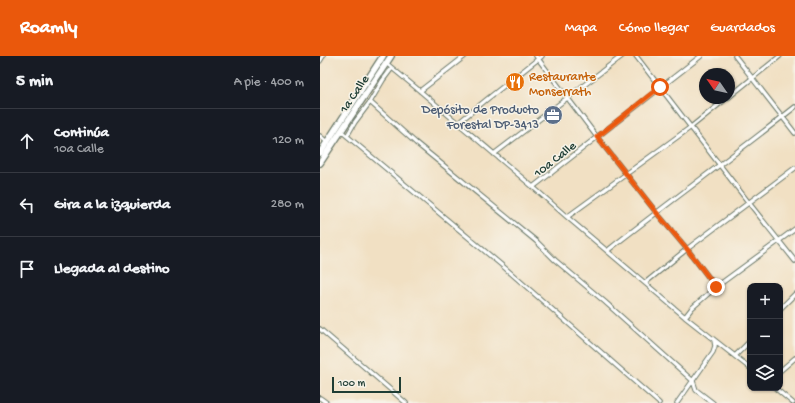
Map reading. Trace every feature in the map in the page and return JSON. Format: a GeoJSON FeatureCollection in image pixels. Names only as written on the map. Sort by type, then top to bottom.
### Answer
{"type":"FeatureCollection","features":[{"type":"Feature","properties":{"kind":"main road","name":"1a Calle"},"geometry":{"type":"LineString","coordinates":[[320,163],[329,144],[383,56]]}},
{"type":"Feature","properties":{"kind":"main road","name":"1a Calle"},"geometry":{"type":"LineString","coordinates":[[320,152],[341,131],[390,56]]}},
{"type":"Feature","properties":{"kind":"street"},"geometry":{"type":"LineString","coordinates":[[320,61],[323,56]]}},
{"type":"Feature","properties":{"kind":"street"},"geometry":{"type":"LineString","coordinates":[[420,90],[465,56]]}},
{"type":"Feature","properties":{"kind":"street"},"geometry":{"type":"LineString","coordinates":[[494,154],[622,56]]}},
{"type":"Feature","properties":{"kind":"street"},"geometry":{"type":"LineString","coordinates":[[636,56],[795,261]]}},
{"type":"Feature","properties":{"kind":"street","name":"10a Calle"},"geometry":{"type":"LineString","coordinates":[[533,187],[701,56]]}},
{"type":"Feature","properties":{"kind":"street"},"geometry":{"type":"LineString","coordinates":[[735,56],[795,133]]}},
{"type":"Feature","properties":{"kind":"street"},"geometry":{"type":"LineString","coordinates":[[735,91],[780,56]]}},
{"type":"Feature","properties":{"kind":"street"},"geometry":{"type":"LineString","coordinates":[[458,123],[539,57],[597,137],[716,287]]}},
{"type":"Feature","properties":{"kind":"street"},"geometry":{"type":"LineString","coordinates":[[386,63],[420,90],[567,218],[685,317],[747,366]]}},
{"type":"Feature","properties":{"kind":"street"},"geometry":{"type":"LineString","coordinates":[[347,136],[392,68]]}},
{"type":"Feature","properties":{"kind":"street"},"geometry":{"type":"LineString","coordinates":[[370,102],[416,144],[536,241],[555,260],[605,302],[693,381],[696,390],[713,403]]}},
{"type":"Feature","properties":{"kind":"street"},"geometry":{"type":"LineString","coordinates":[[567,218],[719,104]]}},
{"type":"Feature","properties":{"kind":"street"},"geometry":{"type":"LineString","coordinates":[[607,251],[795,107]]}},
{"type":"Feature","properties":{"kind":"street"},"geometry":{"type":"LineString","coordinates":[[341,131],[505,268],[658,403]]}},
{"type":"Feature","properties":{"kind":"street"},"geometry":{"type":"LineString","coordinates":[[320,136],[329,144]]}},
{"type":"Feature","properties":{"kind":"street"},"geometry":{"type":"LineString","coordinates":[[645,283],[687,249],[795,168]]}},
{"type":"Feature","properties":{"kind":"street"},"geometry":{"type":"LineString","coordinates":[[685,317],[692,308],[716,287],[795,229]]}},
{"type":"Feature","properties":{"kind":"street"},"geometry":{"type":"LineString","coordinates":[[783,306],[795,294]]}},
{"type":"Feature","properties":{"kind":"street"},"geometry":{"type":"LineString","coordinates":[[320,329],[406,403]]}},
{"type":"Feature","properties":{"kind":"street"},"geometry":{"type":"LineString","coordinates":[[678,403],[713,352],[715,346],[714,340]]}},
{"type":"Feature","properties":{"kind":"street"},"geometry":{"type":"LineString","coordinates":[[735,356],[747,343]]}},
{"type":"Feature","properties":{"kind":"street"},"geometry":{"type":"LineString","coordinates":[[783,368],[795,358]]}},
{"type":"Feature","properties":{"kind":"street"},"geometry":{"type":"LineString","coordinates":[[779,391],[793,403]]}},
{"type":"Feature","properties":{"kind":"street"},"geometry":{"type":"LineString","coordinates":[[320,398],[327,403]]}},
{"type":"Feature","properties":{"kind":"place","name":"Restaurante Monserrath"},"geometry":{"type":"Point","coordinates":[515,82]}},
{"type":"Feature","properties":{"kind":"place","name":"Depósito de Producto Forestal DP-3413"},"geometry":{"type":"Point","coordinates":[553,115]}},
{"type":"Feature","properties":{"kind":"route"},"geometry":{"type":"LineString","coordinates":[[660,87],[597,137],[716,287]]}}]}
